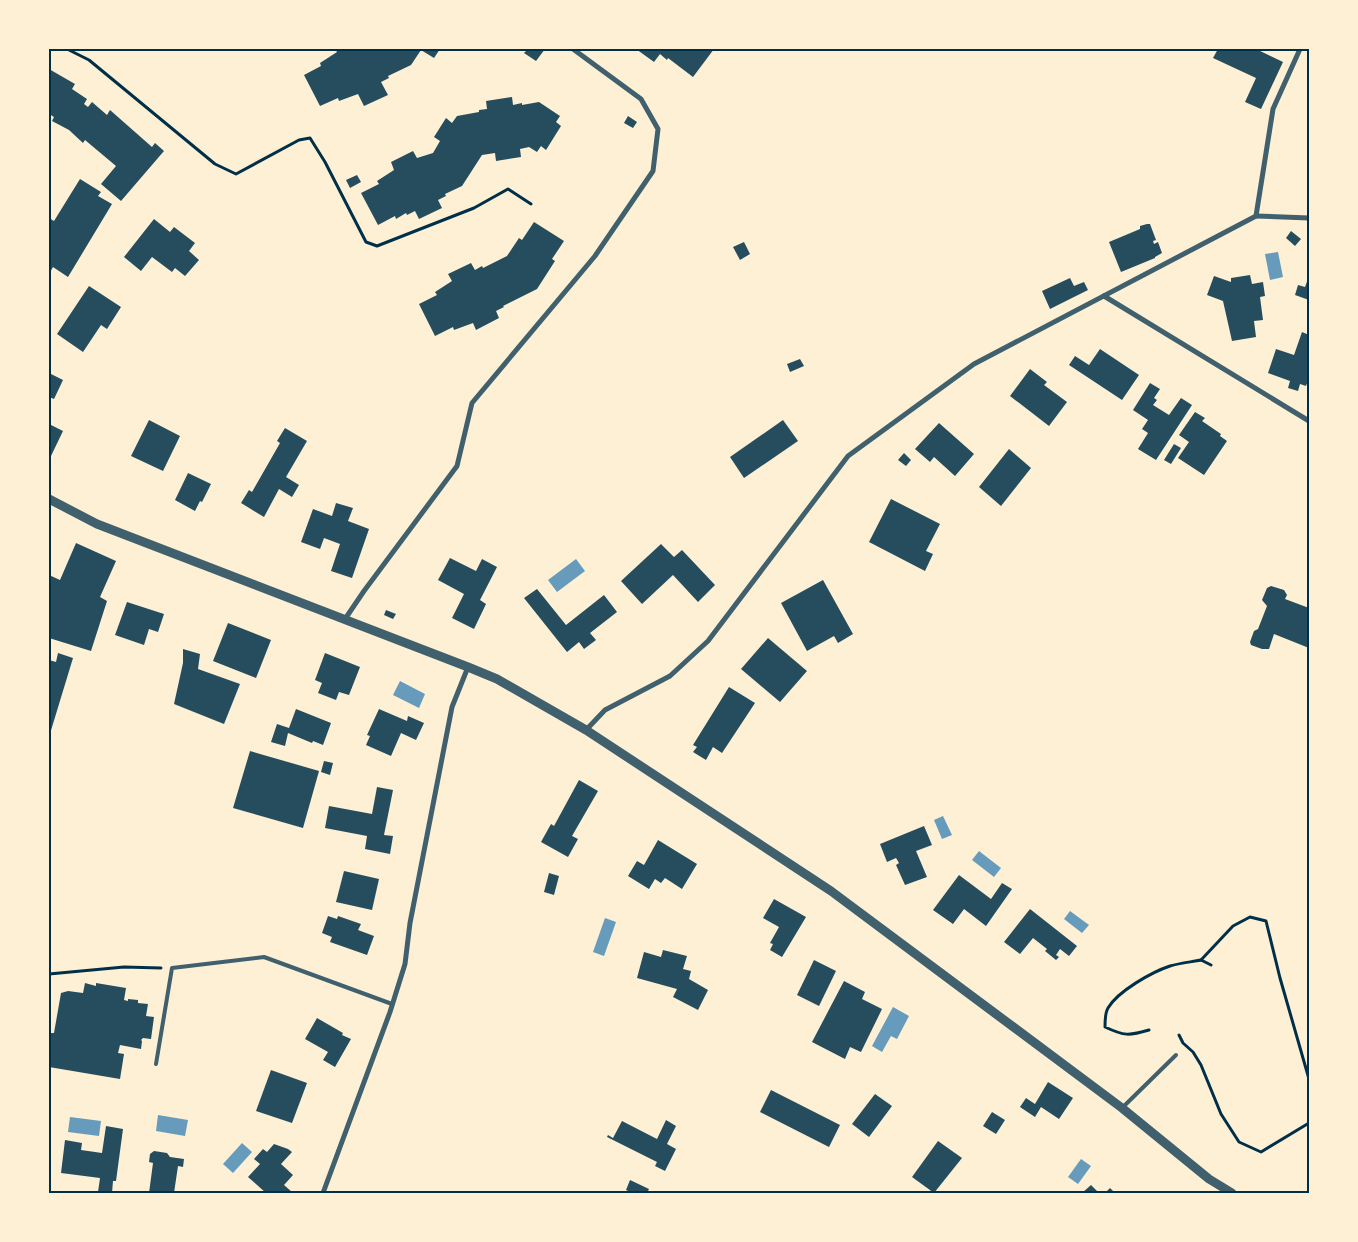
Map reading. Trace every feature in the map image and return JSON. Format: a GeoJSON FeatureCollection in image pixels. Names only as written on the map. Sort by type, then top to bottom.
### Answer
{"type":"FeatureCollection","features":[{"type":"Feature","properties":{"kind":"street"},"geometry":{"type":"LineString","coordinates":[[345,619],[457,466],[472,403],[595,256],[653,172],[658,129],[641,99],[573,49]]}},
{"type":"Feature","properties":{"kind":"street"},"geometry":{"type":"LineString","coordinates":[[1256,216],[1273,109],[1300,49]]}},
{"type":"Feature","properties":{"kind":"street"},"geometry":{"type":"LineString","coordinates":[[586,730],[605,710],[670,676],[708,641],[848,456],[974,364],[1256,216],[1309,218]]}},
{"type":"Feature","properties":{"kind":"street"},"geometry":{"type":"LineString","coordinates":[[1104,296],[1309,421]]}},
{"type":"Feature","properties":{"kind":"street"},"geometry":{"type":"LineString","coordinates":[[49,499],[96,524],[497,679],[586,730],[831,891],[1122,1108],[1209,1179],[1232,1193]]}},
{"type":"Feature","properties":{"kind":"street"},"geometry":{"type":"LineString","coordinates":[[323,1193],[405,964],[410,923],[452,707],[468,667]]}},
{"type":"Feature","properties":{"kind":"lane"},"geometry":{"type":"LineString","coordinates":[[156,1064],[172,968],[264,957],[392,1004]]}},
{"type":"Feature","properties":{"kind":"lane"},"geometry":{"type":"LineString","coordinates":[[1122,1108],[1176,1055]]}},
{"type":"Feature","properties":{"kind":"path"},"geometry":{"type":"LineString","coordinates":[[67,49],[89,60],[215,164],[236,174],[299,140],[310,138],[327,161],[366,242],[377,246],[474,208],[508,189],[531,204]]}},
{"type":"Feature","properties":{"kind":"path"},"geometry":{"type":"LineString","coordinates":[[1149,1030],[1132,1035],[1118,1033],[1105,1027],[1108,1008],[1119,996],[1138,982],[1169,966],[1201,960],[1233,926],[1250,917],[1266,921],[1309,1079]]}},
{"type":"Feature","properties":{"kind":"path"},"geometry":{"type":"LineString","coordinates":[[1201,960],[1211,965]]}},
{"type":"Feature","properties":{"kind":"path"},"geometry":{"type":"LineString","coordinates":[[49,974],[124,967],[172,968]]}},
{"type":"Feature","properties":{"kind":"path"},"geometry":{"type":"LineString","coordinates":[[1179,1035],[1183,1043],[1193,1052],[1201,1065],[1221,1114],[1239,1142],[1261,1152],[1309,1123]]}},
{"type":"Feature","properties":{"kind":"water"},"geometry":{"type":"Polygon","coordinates":[[[1278,252],[1283,277],[1270,280],[1265,254],[1278,252]]]}},
{"type":"Feature","properties":{"kind":"water"},"geometry":{"type":"Polygon","coordinates":[[[576,559],[585,571],[557,592],[548,580],[576,559]]]}},
{"type":"Feature","properties":{"kind":"water"},"geometry":{"type":"Polygon","coordinates":[[[400,681],[425,694],[419,708],[393,695],[400,681]]]}},
{"type":"Feature","properties":{"kind":"water"},"geometry":{"type":"Polygon","coordinates":[[[943,816],[952,835],[942,839],[934,820],[943,816]]]}},
{"type":"Feature","properties":{"kind":"water"},"geometry":{"type":"Polygon","coordinates":[[[979,851],[1001,868],[994,877],[972,860],[979,851]]]}},
{"type":"Feature","properties":{"kind":"water"},"geometry":{"type":"Polygon","coordinates":[[[1070,911],[1089,925],[1082,933],[1064,919],[1070,911]]]}},
{"type":"Feature","properties":{"kind":"water"},"geometry":{"type":"Polygon","coordinates":[[[605,918],[616,922],[604,956],[593,952],[605,918]]]}},
{"type":"Feature","properties":{"kind":"water"},"geometry":{"type":"Polygon","coordinates":[[[893,1007],[909,1016],[897,1039],[891,1036],[882,1052],[872,1046],[893,1007]]]}},
{"type":"Feature","properties":{"kind":"water"},"geometry":{"type":"Polygon","coordinates":[[[158,1115],[188,1120],[185,1136],[156,1131],[158,1115]]]}},
{"type":"Feature","properties":{"kind":"water"},"geometry":{"type":"Polygon","coordinates":[[[70,1117],[101,1121],[99,1136],[68,1132],[70,1117]]]}},
{"type":"Feature","properties":{"kind":"water"},"geometry":{"type":"Polygon","coordinates":[[[242,1143],[252,1152],[233,1173],[223,1164],[242,1143]]]}},
{"type":"Feature","properties":{"kind":"water"},"geometry":{"type":"Polygon","coordinates":[[[1081,1159],[1091,1166],[1078,1184],[1068,1177],[1081,1159]]]}},
{"type":"Feature","properties":{"kind":"building"},"geometry":{"type":"Polygon","coordinates":[[[335,49],[440,49],[434,58],[421,50],[411,65],[388,76],[389,78],[381,82],[388,95],[364,106],[358,94],[339,101],[338,98],[320,106],[304,75],[321,66],[320,63],[337,52],[335,49]]]}},
{"type":"Feature","properties":{"kind":"building"},"geometry":{"type":"Polygon","coordinates":[[[528,49],[545,49],[536,61],[524,53],[528,49]]]}},
{"type":"Feature","properties":{"kind":"building"},"geometry":{"type":"Polygon","coordinates":[[[636,49],[714,49],[693,77],[660,54],[654,62],[636,49]]]}},
{"type":"Feature","properties":{"kind":"building"},"geometry":{"type":"Polygon","coordinates":[[[1218,49],[1256,49],[1283,62],[1261,109],[1245,102],[1256,78],[1213,58],[1218,49]]]}},
{"type":"Feature","properties":{"kind":"building"},"geometry":{"type":"Polygon","coordinates":[[[49,69],[75,84],[72,89],[87,99],[84,104],[88,107],[92,102],[107,115],[110,110],[152,147],[155,143],[164,151],[121,201],[101,184],[116,166],[85,140],[83,143],[69,130],[52,121],[54,117],[49,114],[49,69]]]}},
{"type":"Feature","properties":{"kind":"building"},"geometry":{"type":"Polygon","coordinates":[[[512,97],[513,105],[539,102],[560,116],[556,122],[561,126],[546,150],[541,146],[537,152],[529,147],[520,149],[521,157],[496,161],[495,153],[482,155],[462,186],[445,194],[446,196],[438,200],[442,208],[419,219],[415,211],[407,215],[406,213],[396,219],[395,216],[378,225],[361,193],[379,184],[377,181],[394,170],[391,162],[413,151],[417,158],[433,153],[440,141],[434,137],[446,118],[452,123],[457,116],[487,109],[486,101],[512,97]]]}},
{"type":"Feature","properties":{"kind":"building"},"geometry":{"type":"Polygon","coordinates":[[[628,116],[637,122],[633,128],[624,123],[628,116]]]}},
{"type":"Feature","properties":{"kind":"building"},"geometry":{"type":"Polygon","coordinates":[[[357,175],[361,182],[350,188],[346,180],[357,175]]]}},
{"type":"Feature","properties":{"kind":"building"},"geometry":{"type":"Polygon","coordinates":[[[80,179],[101,192],[98,196],[112,204],[68,277],[53,267],[49,274],[49,218],[54,221],[80,179]]]}},
{"type":"Feature","properties":{"kind":"building"},"geometry":{"type":"Polygon","coordinates":[[[154,219],[170,232],[174,227],[195,243],[189,251],[199,260],[185,276],[175,268],[172,272],[152,257],[141,271],[124,257],[154,219]]]}},
{"type":"Feature","properties":{"kind":"building"},"geometry":{"type":"Polygon","coordinates":[[[534,222],[564,241],[552,259],[555,261],[537,289],[503,306],[496,311],[499,318],[476,330],[473,323],[454,330],[453,327],[435,336],[419,304],[437,295],[435,292],[452,281],[448,274],[471,263],[475,270],[482,266],[483,268],[507,256],[519,238],[522,240],[534,222]]]}},
{"type":"Feature","properties":{"kind":"building"},"geometry":{"type":"Polygon","coordinates":[[[1150,224],[1156,240],[1153,241],[1154,244],[1158,242],[1162,253],[1155,258],[1121,272],[1109,242],[1140,229],[1140,226],[1150,224]]]}},
{"type":"Feature","properties":{"kind":"building"},"geometry":{"type":"Polygon","coordinates":[[[1291,231],[1301,239],[1295,246],[1286,238],[1291,231]]]}},
{"type":"Feature","properties":{"kind":"building"},"geometry":{"type":"Polygon","coordinates":[[[744,242],[750,254],[740,260],[733,247],[744,242]]]}},
{"type":"Feature","properties":{"kind":"building"},"geometry":{"type":"Polygon","coordinates":[[[1250,275],[1252,284],[1263,282],[1265,296],[1260,297],[1263,320],[1254,321],[1256,337],[1232,341],[1223,301],[1207,295],[1214,276],[1231,282],[1231,278],[1250,275]]]}},
{"type":"Feature","properties":{"kind":"building"},"geometry":{"type":"Polygon","coordinates":[[[1309,276],[1309,300],[1295,295],[1298,285],[1305,287],[1309,276]]]}},
{"type":"Feature","properties":{"kind":"building"},"geometry":{"type":"Polygon","coordinates":[[[1070,278],[1074,286],[1084,282],[1088,290],[1050,309],[1042,291],[1070,278]]]}},
{"type":"Feature","properties":{"kind":"building"},"geometry":{"type":"Polygon","coordinates":[[[89,286],[121,307],[107,329],[101,325],[83,352],[57,334],[89,286]]]}},
{"type":"Feature","properties":{"kind":"building"},"geometry":{"type":"Polygon","coordinates":[[[1302,332],[1309,335],[1309,378],[1306,386],[1300,384],[1298,391],[1288,388],[1290,381],[1268,373],[1276,349],[1294,355],[1302,332]]]}},
{"type":"Feature","properties":{"kind":"building"},"geometry":{"type":"Polygon","coordinates":[[[1100,349],[1139,375],[1122,400],[1069,365],[1075,356],[1089,365],[1100,349]]]}},
{"type":"Feature","properties":{"kind":"building"},"geometry":{"type":"Polygon","coordinates":[[[800,359],[804,366],[790,372],[787,364],[800,359]]]}},
{"type":"Feature","properties":{"kind":"building"},"geometry":{"type":"Polygon","coordinates":[[[1030,369],[1047,382],[1044,385],[1067,402],[1049,426],[1010,396],[1030,369]]]}},
{"type":"Feature","properties":{"kind":"building"},"geometry":{"type":"Polygon","coordinates":[[[49,373],[63,380],[54,399],[49,397],[49,373]]]}},
{"type":"Feature","properties":{"kind":"building"},"geometry":{"type":"Polygon","coordinates":[[[1150,383],[1160,389],[1154,398],[1157,400],[1153,405],[1169,415],[1181,398],[1192,405],[1156,460],[1138,449],[1148,433],[1142,429],[1148,420],[1133,410],[1150,383]]]}},
{"type":"Feature","properties":{"kind":"building"},"geometry":{"type":"Polygon","coordinates":[[[1195,412],[1205,418],[1202,421],[1221,434],[1220,436],[1227,441],[1204,475],[1178,458],[1189,442],[1179,435],[1195,412]]]}},
{"type":"Feature","properties":{"kind":"building"},"geometry":{"type":"Polygon","coordinates":[[[149,420],[180,436],[163,471],[131,456],[149,420]]]}},
{"type":"Feature","properties":{"kind":"building"},"geometry":{"type":"Polygon","coordinates":[[[783,420],[798,441],[744,478],[730,457],[783,420]]]}},
{"type":"Feature","properties":{"kind":"building"},"geometry":{"type":"Polygon","coordinates":[[[939,423],[974,454],[955,476],[934,457],[930,462],[915,449],[939,423]]]}},
{"type":"Feature","properties":{"kind":"building"},"geometry":{"type":"Polygon","coordinates":[[[49,424],[63,431],[51,456],[49,455],[49,424]]]}},
{"type":"Feature","properties":{"kind":"building"},"geometry":{"type":"Polygon","coordinates":[[[285,428],[307,441],[286,477],[299,485],[292,497],[279,489],[264,517],[241,503],[249,490],[252,492],[280,443],[277,441],[285,428]]]}},
{"type":"Feature","properties":{"kind":"building"},"geometry":{"type":"Polygon","coordinates":[[[1174,444],[1181,448],[1171,464],[1164,460],[1174,444]]]}},
{"type":"Feature","properties":{"kind":"building"},"geometry":{"type":"Polygon","coordinates":[[[1009,449],[1031,468],[1001,506],[979,487],[1009,449]]]}},
{"type":"Feature","properties":{"kind":"building"},"geometry":{"type":"Polygon","coordinates":[[[904,453],[911,460],[906,466],[898,460],[904,453]]]}},
{"type":"Feature","properties":{"kind":"building"},"geometry":{"type":"Polygon","coordinates":[[[188,473],[211,484],[195,511],[175,500],[188,473]]]}},
{"type":"Feature","properties":{"kind":"building"},"geometry":{"type":"Polygon","coordinates":[[[891,499],[940,524],[926,551],[933,554],[925,571],[869,542],[891,499]]]}},
{"type":"Feature","properties":{"kind":"building"},"geometry":{"type":"Polygon","coordinates":[[[336,503],[353,508],[348,521],[369,529],[352,578],[331,571],[340,544],[324,538],[320,549],[301,542],[313,509],[332,516],[336,503]]]}},
{"type":"Feature","properties":{"kind":"building"},"geometry":{"type":"Polygon","coordinates":[[[76,543],[116,561],[100,597],[107,601],[91,651],[49,638],[49,575],[60,580],[76,543]]]}},
{"type":"Feature","properties":{"kind":"building"},"geometry":{"type":"Polygon","coordinates":[[[661,544],[674,557],[682,550],[715,585],[698,602],[673,575],[642,604],[621,581],[661,544]]]}},
{"type":"Feature","properties":{"kind":"building"},"geometry":{"type":"Polygon","coordinates":[[[450,558],[476,571],[482,559],[497,567],[480,600],[486,604],[474,629],[452,618],[464,594],[438,580],[450,558]]]}},
{"type":"Feature","properties":{"kind":"building"},"geometry":{"type":"Polygon","coordinates":[[[823,580],[853,634],[838,643],[834,636],[807,651],[781,603],[823,580]]]}},
{"type":"Feature","properties":{"kind":"building"},"geometry":{"type":"Polygon","coordinates":[[[1271,586],[1284,590],[1287,595],[1285,599],[1309,608],[1309,648],[1274,634],[1269,649],[1262,649],[1251,645],[1250,642],[1254,631],[1258,629],[1267,606],[1262,600],[1267,588],[1271,586]]]}},
{"type":"Feature","properties":{"kind":"building"},"geometry":{"type":"Polygon","coordinates":[[[537,589],[566,625],[604,595],[617,612],[590,633],[596,640],[584,649],[579,642],[567,652],[524,598],[537,589]]]}},
{"type":"Feature","properties":{"kind":"building"},"geometry":{"type":"Polygon","coordinates":[[[127,602],[164,614],[158,632],[149,629],[144,645],[115,635],[127,602]]]}},
{"type":"Feature","properties":{"kind":"building"},"geometry":{"type":"Polygon","coordinates":[[[386,610],[396,614],[393,619],[384,615],[386,610]]]}},
{"type":"Feature","properties":{"kind":"building"},"geometry":{"type":"Polygon","coordinates":[[[228,623],[271,640],[256,678],[213,661],[228,623]]]}},
{"type":"Feature","properties":{"kind":"building"},"geometry":{"type":"Polygon","coordinates":[[[768,638],[807,671],[780,702],[741,669],[768,638]]]}},
{"type":"Feature","properties":{"kind":"building"},"geometry":{"type":"Polygon","coordinates":[[[183,649],[200,654],[198,669],[240,684],[224,724],[174,704],[183,663],[183,649]]]}},
{"type":"Feature","properties":{"kind":"building"},"geometry":{"type":"Polygon","coordinates":[[[58,653],[73,658],[49,737],[49,660],[56,662],[58,653]]]}},
{"type":"Feature","properties":{"kind":"building"},"geometry":{"type":"Polygon","coordinates":[[[325,653],[360,667],[349,695],[339,692],[336,700],[318,693],[322,683],[315,680],[325,653]]]}},
{"type":"Feature","properties":{"kind":"building"},"geometry":{"type":"Polygon","coordinates":[[[729,687],[755,703],[722,753],[713,747],[706,760],[693,752],[697,747],[693,745],[729,687]]]}},
{"type":"Feature","properties":{"kind":"building"},"geometry":{"type":"Polygon","coordinates":[[[296,709],[331,723],[323,745],[313,741],[312,743],[288,733],[285,746],[271,742],[277,724],[289,728],[296,709]]]}},
{"type":"Feature","properties":{"kind":"building"},"geometry":{"type":"Polygon","coordinates":[[[379,709],[407,721],[408,716],[424,723],[416,740],[401,733],[391,756],[366,745],[370,736],[367,735],[379,709]]]}},
{"type":"Feature","properties":{"kind":"building"},"geometry":{"type":"Polygon","coordinates":[[[250,751],[319,771],[303,828],[233,808],[250,751]]]}},
{"type":"Feature","properties":{"kind":"building"},"geometry":{"type":"Polygon","coordinates":[[[324,761],[333,763],[330,775],[321,772],[324,761]]]}},
{"type":"Feature","properties":{"kind":"building"},"geometry":{"type":"Polygon","coordinates":[[[579,780],[598,791],[572,836],[578,839],[568,857],[541,842],[551,824],[554,826],[579,780]]]}},
{"type":"Feature","properties":{"kind":"building"},"geometry":{"type":"Polygon","coordinates":[[[377,787],[393,790],[384,835],[393,836],[390,854],[365,849],[367,836],[325,828],[329,806],[372,814],[377,787]]]}},
{"type":"Feature","properties":{"kind":"building"},"geometry":{"type":"Polygon","coordinates":[[[924,826],[932,845],[916,851],[927,877],[905,885],[896,865],[899,863],[896,858],[887,862],[880,844],[924,826]]]}},
{"type":"Feature","properties":{"kind":"building"},"geometry":{"type":"Polygon","coordinates":[[[658,840],[697,864],[682,889],[665,878],[661,883],[655,879],[649,889],[628,876],[637,861],[644,865],[658,840]]]}},
{"type":"Feature","properties":{"kind":"building"},"geometry":{"type":"Polygon","coordinates":[[[344,871],[379,879],[372,910],[336,902],[344,871]]]}},
{"type":"Feature","properties":{"kind":"building"},"geometry":{"type":"Polygon","coordinates":[[[549,873],[559,876],[554,895],[544,892],[549,873]]]}},
{"type":"Feature","properties":{"kind":"building"},"geometry":{"type":"Polygon","coordinates":[[[959,875],[991,899],[1002,883],[1012,889],[986,926],[964,909],[953,924],[933,910],[959,875]]]}},
{"type":"Feature","properties":{"kind":"building"},"geometry":{"type":"Polygon","coordinates":[[[774,899],[806,917],[782,957],[770,950],[773,944],[770,943],[779,927],[763,918],[774,899]]]}},
{"type":"Feature","properties":{"kind":"building"},"geometry":{"type":"Polygon","coordinates":[[[1030,909],[1077,946],[1069,956],[1060,949],[1056,955],[1059,957],[1056,960],[1045,951],[1047,949],[1033,938],[1020,954],[1004,942],[1030,909]]]}},
{"type":"Feature","properties":{"kind":"building"},"geometry":{"type":"Polygon","coordinates":[[[328,916],[337,919],[338,916],[361,924],[358,930],[374,936],[367,955],[330,942],[332,937],[322,933],[328,916]]]}},
{"type":"Feature","properties":{"kind":"building"},"geometry":{"type":"Polygon","coordinates":[[[663,950],[687,956],[683,969],[691,971],[689,979],[708,990],[698,1010],[673,997],[677,989],[637,978],[644,952],[661,957],[663,950]]]}},
{"type":"Feature","properties":{"kind":"building"},"geometry":{"type":"Polygon","coordinates":[[[814,960],[836,971],[819,1006],[797,995],[814,960]]]}},
{"type":"Feature","properties":{"kind":"building"},"geometry":{"type":"Polygon","coordinates":[[[844,981],[865,992],[862,999],[882,1009],[861,1052],[850,1047],[845,1059],[812,1042],[844,981]]]}},
{"type":"Feature","properties":{"kind":"building"},"geometry":{"type":"Polygon","coordinates":[[[85,983],[96,986],[96,983],[126,988],[124,1000],[138,1000],[138,1003],[148,1004],[146,1016],[154,1017],[151,1039],[143,1038],[141,1040],[141,1049],[120,1045],[118,1053],[124,1054],[120,1079],[49,1067],[49,1034],[54,1033],[61,993],[68,991],[83,993],[85,983]]]}},
{"type":"Feature","properties":{"kind":"building"},"geometry":{"type":"Polygon","coordinates":[[[317,1018],[351,1039],[335,1067],[323,1060],[328,1052],[305,1039],[317,1018]]]}},
{"type":"Feature","properties":{"kind":"building"},"geometry":{"type":"Polygon","coordinates":[[[271,1070],[307,1083],[292,1123],[256,1111],[271,1070]]]}},
{"type":"Feature","properties":{"kind":"building"},"geometry":{"type":"Polygon","coordinates":[[[1048,1082],[1073,1098],[1059,1119],[1041,1107],[1035,1117],[1020,1107],[1026,1098],[1035,1104],[1048,1082]]]}},
{"type":"Feature","properties":{"kind":"building"},"geometry":{"type":"Polygon","coordinates":[[[771,1090],[840,1125],[829,1147],[760,1112],[771,1090]]]}},
{"type":"Feature","properties":{"kind":"building"},"geometry":{"type":"Polygon","coordinates":[[[875,1094],[892,1106],[869,1137],[852,1124],[875,1094]]]}},
{"type":"Feature","properties":{"kind":"building"},"geometry":{"type":"Polygon","coordinates":[[[992,1112],[1005,1120],[996,1134],[983,1126],[992,1112]]]}},
{"type":"Feature","properties":{"kind":"building"},"geometry":{"type":"Polygon","coordinates":[[[666,1120],[676,1126],[667,1144],[676,1149],[665,1171],[655,1166],[657,1162],[607,1137],[608,1135],[613,1138],[622,1121],[657,1139],[666,1120]]]}},
{"type":"Feature","properties":{"kind":"building"},"geometry":{"type":"Polygon","coordinates":[[[106,1126],[123,1129],[116,1181],[113,1181],[112,1193],[98,1192],[100,1178],[61,1173],[65,1140],[82,1143],[81,1150],[102,1153],[106,1126]]]}},
{"type":"Feature","properties":{"kind":"building"},"geometry":{"type":"Polygon","coordinates":[[[938,1141],[962,1158],[934,1193],[912,1177],[938,1141]]]}},
{"type":"Feature","properties":{"kind":"building"},"geometry":{"type":"Polygon","coordinates":[[[274,1144],[292,1152],[281,1164],[293,1175],[284,1185],[292,1192],[290,1193],[266,1193],[248,1177],[260,1164],[254,1159],[263,1149],[267,1152],[274,1144]]]}},
{"type":"Feature","properties":{"kind":"building"},"geometry":{"type":"Polygon","coordinates":[[[154,1151],[167,1153],[170,1157],[184,1159],[183,1167],[178,1166],[174,1193],[149,1193],[153,1163],[149,1162],[150,1154],[154,1151]]]}},
{"type":"Feature","properties":{"kind":"building"},"geometry":{"type":"Polygon","coordinates":[[[630,1180],[649,1189],[647,1193],[632,1193],[626,1190],[630,1180]]]}},
{"type":"Feature","properties":{"kind":"building"},"geometry":{"type":"Polygon","coordinates":[[[1091,1185],[1099,1193],[1082,1193],[1091,1185]]]}},
{"type":"Feature","properties":{"kind":"building"},"geometry":{"type":"Polygon","coordinates":[[[1110,1188],[1115,1193],[1105,1193],[1110,1188]]]}}]}
